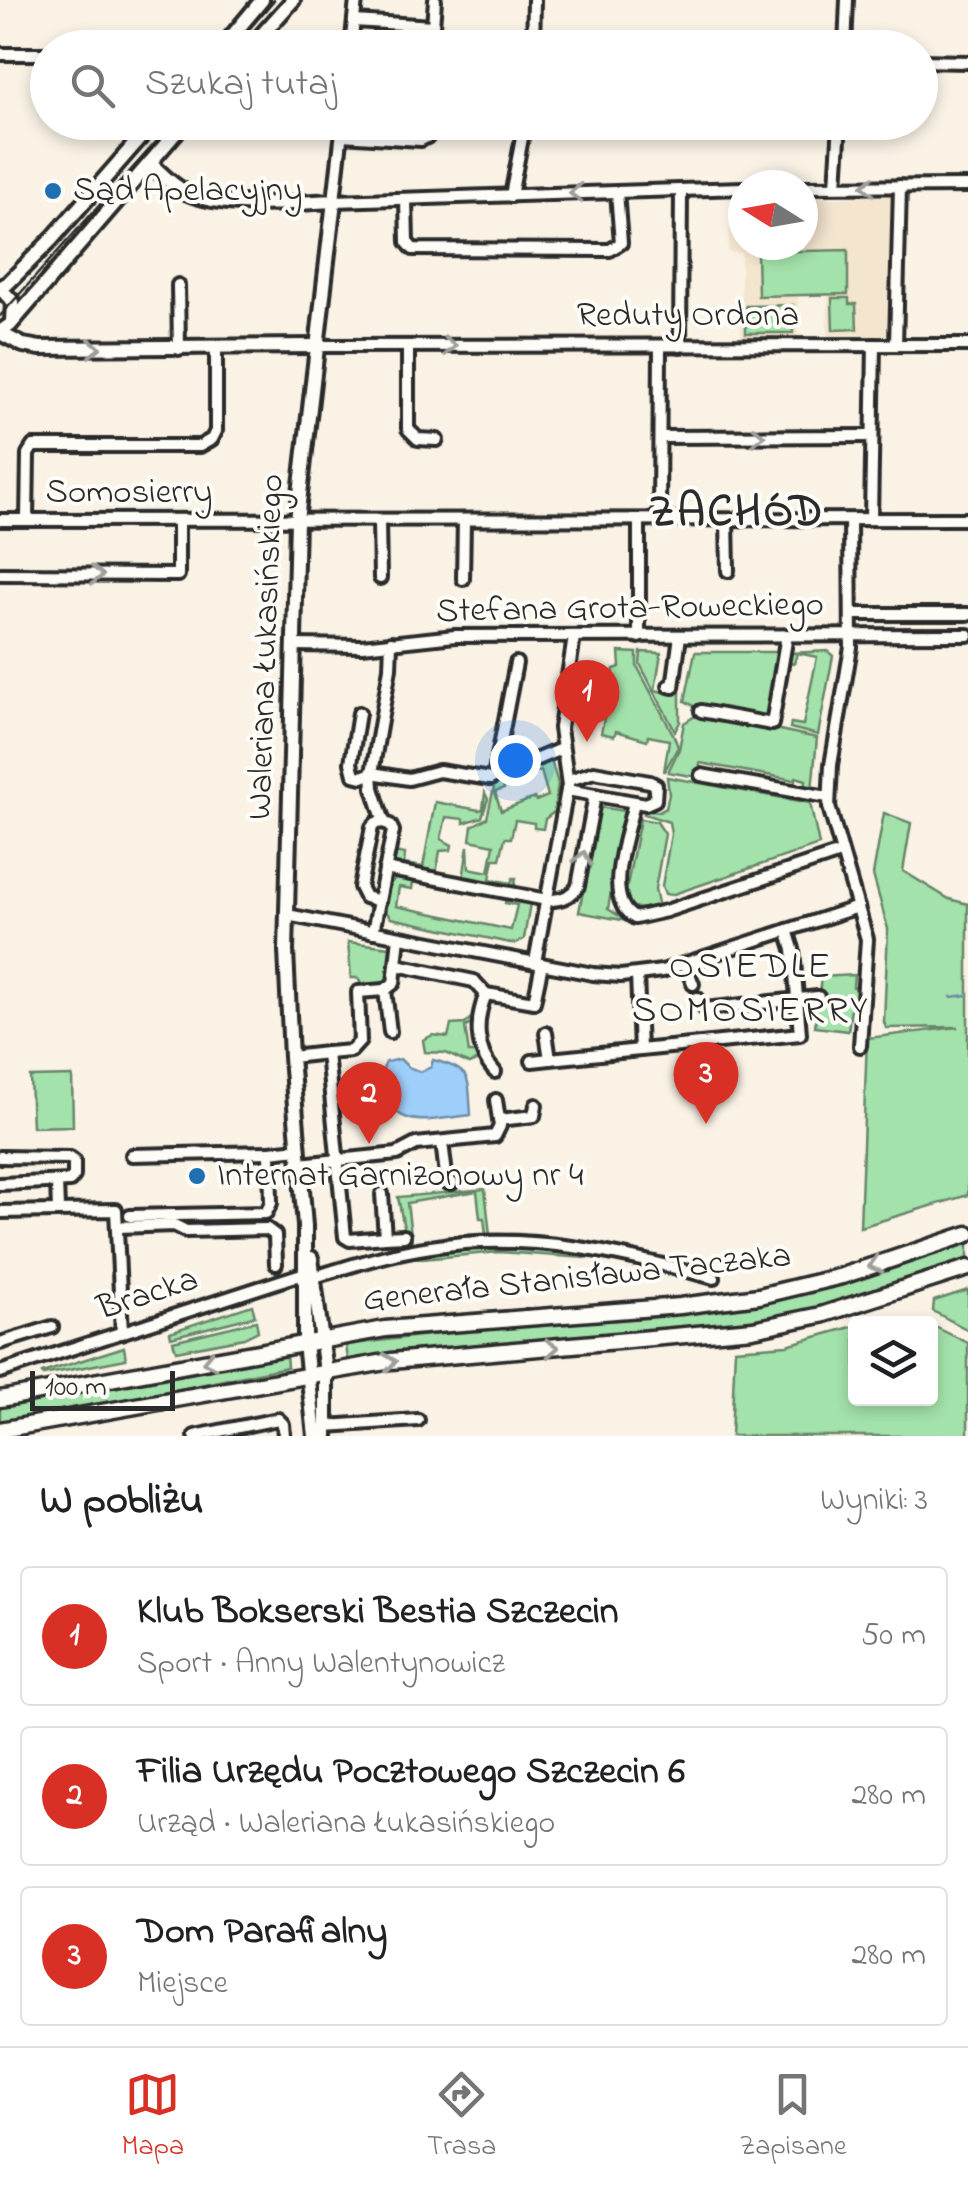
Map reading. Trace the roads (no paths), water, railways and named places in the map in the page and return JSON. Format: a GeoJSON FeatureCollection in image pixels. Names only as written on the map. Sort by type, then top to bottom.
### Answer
{"type":"FeatureCollection","features":[{"type":"Feature","properties":{"kind":"main road","name":"Generała Stanisława Taczaka"},"geometry":{"type":"LineString","coordinates":[[0,1400],[404,1326],[759,1296],[842,1276],[968,1234]]}},
{"type":"Feature","properties":{"kind":"main road","name":"Generała Stanisława Taczaka"},"geometry":{"type":"LineString","coordinates":[[0,1430],[430,1357],[735,1332],[821,1315],[968,1268]]}},
{"type":"Feature","properties":{"kind":"street"},"geometry":{"type":"LineString","coordinates":[[235,30],[262,0]]}},
{"type":"Feature","properties":{"kind":"street"},"geometry":{"type":"LineString","coordinates":[[266,30],[293,0]]}},
{"type":"Feature","properties":{"kind":"street"},"geometry":{"type":"LineString","coordinates":[[353,30],[356,0]]}},
{"type":"Feature","properties":{"kind":"street"},"geometry":{"type":"LineString","coordinates":[[354,21],[432,26],[435,0]]}},
{"type":"Feature","properties":{"kind":"street"},"geometry":{"type":"LineString","coordinates":[[533,30],[534,0]]}},
{"type":"Feature","properties":{"kind":"street"},"geometry":{"type":"LineString","coordinates":[[846,30],[847,0]]}},
{"type":"Feature","properties":{"kind":"street"},"geometry":{"type":"LineString","coordinates":[[0,54],[30,54]]}},
{"type":"Feature","properties":{"kind":"street"},"geometry":{"type":"LineString","coordinates":[[938,61],[968,62]]}},
{"type":"Feature","properties":{"kind":"street"},"geometry":{"type":"LineString","coordinates":[[4,329],[15,306],[10,295],[0,288],[36,256],[138,140]]}},
{"type":"Feature","properties":{"kind":"street"},"geometry":{"type":"LineString","coordinates":[[4,329],[170,140]]}},
{"type":"Feature","properties":{"kind":"street","name":"Waleriana Łukasińskiego"},"geometry":{"type":"LineString","coordinates":[[341,140],[297,520],[287,915],[291,1056],[309,1275],[323,1339],[326,1431],[418,1420]]}},
{"type":"Feature","properties":{"kind":"street"},"geometry":{"type":"LineString","coordinates":[[510,196],[521,140]]}},
{"type":"Feature","properties":{"kind":"street"},"geometry":{"type":"LineString","coordinates":[[836,186],[839,140]]}},
{"type":"Feature","properties":{"kind":"street"},"geometry":{"type":"LineString","coordinates":[[118,163],[150,163],[179,188],[202,198],[283,204],[728,188]]}},
{"type":"Feature","properties":{"kind":"street"},"geometry":{"type":"LineString","coordinates":[[896,345],[900,186]]}},
{"type":"Feature","properties":{"kind":"street"},"geometry":{"type":"LineString","coordinates":[[818,187],[968,186]]}},
{"type":"Feature","properties":{"kind":"street"},"geometry":{"type":"LineString","coordinates":[[680,346],[681,190]]}},
{"type":"Feature","properties":{"kind":"street"},"geometry":{"type":"LineString","coordinates":[[406,199],[407,242],[413,249],[610,250],[621,243],[617,192]]}},
{"type":"Feature","properties":{"kind":"street"},"geometry":{"type":"LineString","coordinates":[[178,285],[179,349]]}},
{"type":"Feature","properties":{"kind":"street","name":"Reduty Ordona"},"geometry":{"type":"LineString","coordinates":[[4,329],[35,348],[968,346]]}},
{"type":"Feature","properties":{"kind":"street"},"geometry":{"type":"LineString","coordinates":[[871,519],[874,345]]}},
{"type":"Feature","properties":{"kind":"street"},"geometry":{"type":"LineString","coordinates":[[408,346],[408,429],[418,439],[437,440]]}},
{"type":"Feature","properties":{"kind":"street"},"geometry":{"type":"LineString","coordinates":[[659,520],[660,346]]}},
{"type":"Feature","properties":{"kind":"street"},"geometry":{"type":"LineString","coordinates":[[28,520],[31,447],[200,446],[212,439],[216,431],[216,349]]}},
{"type":"Feature","properties":{"kind":"street"},"geometry":{"type":"LineString","coordinates":[[660,437],[872,436]]}},
{"type":"Feature","properties":{"kind":"street","name":"Somosierry"},"geometry":{"type":"LineString","coordinates":[[0,520],[968,520]]}},
{"type":"Feature","properties":{"kind":"street"},"geometry":{"type":"LineString","coordinates":[[0,574],[178,575],[178,520]]}},
{"type":"Feature","properties":{"kind":"street"},"geometry":{"type":"LineString","coordinates":[[639,520],[639,636]]}},
{"type":"Feature","properties":{"kind":"street"},"geometry":{"type":"LineString","coordinates":[[727,520],[728,570]]}},
{"type":"Feature","properties":{"kind":"street"},"geometry":{"type":"LineString","coordinates":[[850,520],[852,634],[828,796],[830,816],[868,948],[860,1046]]}},
{"type":"Feature","properties":{"kind":"street"},"geometry":{"type":"LineString","coordinates":[[379,521],[380,578]]}},
{"type":"Feature","properties":{"kind":"street"},"geometry":{"type":"LineString","coordinates":[[464,521],[464,579]]}},
{"type":"Feature","properties":{"kind":"street","name":"Stefana Grota-Roweckiego"},"geometry":{"type":"LineString","coordinates":[[851,614],[968,614]]}},
{"type":"Feature","properties":{"kind":"street"},"geometry":{"type":"LineString","coordinates":[[702,711],[772,724],[786,635]]}},
{"type":"Feature","properties":{"kind":"street","name":"Stefana Grota-Roweckiego"},"geometry":{"type":"LineString","coordinates":[[294,645],[358,646],[455,636],[968,635]]}},
{"type":"Feature","properties":{"kind":"street"},"geometry":{"type":"LineString","coordinates":[[670,686],[680,636]]}},
{"type":"Feature","properties":{"kind":"street"},"geometry":{"type":"LineString","coordinates":[[397,965],[474,981],[486,994],[534,1002],[546,900],[568,785],[561,749],[561,714],[574,637]]}},
{"type":"Feature","properties":{"kind":"street"},"geometry":{"type":"LineString","coordinates":[[384,822],[372,773],[391,642]]}},
{"type":"Feature","properties":{"kind":"street"},"geometry":{"type":"LineString","coordinates":[[494,778],[516,663]]}},
{"type":"Feature","properties":{"kind":"street"},"geometry":{"type":"LineString","coordinates":[[359,714],[350,768],[358,776],[372,773],[409,779],[439,771],[494,778],[561,749]]}},
{"type":"Feature","properties":{"kind":"street"},"geometry":{"type":"LineString","coordinates":[[597,772],[658,787],[653,802],[634,802],[568,785],[597,772]]}},
{"type":"Feature","properties":{"kind":"street"},"geometry":{"type":"LineString","coordinates":[[701,774],[828,796]]}},
{"type":"Feature","properties":{"kind":"street"},"geometry":{"type":"LineString","coordinates":[[386,869],[546,900],[565,897],[578,886],[595,795]]}},
{"type":"Feature","properties":{"kind":"street"},"geometry":{"type":"LineString","coordinates":[[634,802],[616,893],[622,908],[635,918],[666,912],[840,853]]}},
{"type":"Feature","properties":{"kind":"street"},"geometry":{"type":"LineString","coordinates":[[373,932],[393,831],[384,822],[376,822],[372,827],[360,887],[364,897],[379,900]]}},
{"type":"Feature","properties":{"kind":"street"},"geometry":{"type":"LineString","coordinates":[[287,915],[602,976],[637,975],[686,964],[858,907]]}},
{"type":"Feature","properties":{"kind":"street"},"geometry":{"type":"LineString","coordinates":[[532,1060],[800,1034],[788,930]]}},
{"type":"Feature","properties":{"kind":"street"},"geometry":{"type":"LineString","coordinates":[[291,1056],[351,1050],[360,1041],[358,992],[384,990],[394,982],[399,936]]}},
{"type":"Feature","properties":{"kind":"street"},"geometry":{"type":"LineString","coordinates":[[686,964],[693,984]]}},
{"type":"Feature","properties":{"kind":"street"},"geometry":{"type":"LineString","coordinates":[[637,975],[640,1050]]}},
{"type":"Feature","properties":{"kind":"street"},"geometry":{"type":"LineString","coordinates":[[384,990],[390,1032]]}},
{"type":"Feature","properties":{"kind":"street"},"geometry":{"type":"LineString","coordinates":[[486,994],[478,1021],[480,1044],[484,1060],[495,1072]]}},
{"type":"Feature","properties":{"kind":"street"},"geometry":{"type":"LineString","coordinates":[[698,998],[705,1008],[818,997]]}},
{"type":"Feature","properties":{"kind":"street"},"geometry":{"type":"LineString","coordinates":[[546,1033],[550,1059]]}},
{"type":"Feature","properties":{"kind":"street"},"geometry":{"type":"LineString","coordinates":[[328,1053],[345,1237],[350,1240],[404,1236]]}},
{"type":"Feature","properties":{"kind":"street"},"geometry":{"type":"LineString","coordinates":[[132,1155],[270,1152],[336,1160],[397,1154],[416,1144],[495,1136],[500,1130],[496,1100]]}},
{"type":"Feature","properties":{"kind":"street"},"geometry":{"type":"LineString","coordinates":[[499,1120],[530,1117],[535,1114],[536,1105]]}},
{"type":"Feature","properties":{"kind":"street"},"geometry":{"type":"LineString","coordinates":[[442,1142],[447,1183],[452,1182]]}},
{"type":"Feature","properties":{"kind":"street"},"geometry":{"type":"LineString","coordinates":[[130,1216],[266,1213],[271,1203],[270,1152]]}},
{"type":"Feature","properties":{"kind":"street"},"geometry":{"type":"LineString","coordinates":[[0,1157],[72,1158],[72,1180],[0,1184]]}},
{"type":"Feature","properties":{"kind":"street"},"geometry":{"type":"LineString","coordinates":[[58,1182],[58,1210]]}},
{"type":"Feature","properties":{"kind":"street"},"geometry":{"type":"LineString","coordinates":[[382,1194],[385,1237]]}},
{"type":"Feature","properties":{"kind":"street"},"geometry":{"type":"LineString","coordinates":[[0,1212],[114,1209],[122,1333]]}},
{"type":"Feature","properties":{"kind":"street"},"geometry":{"type":"LineString","coordinates":[[118,1226],[174,1225],[186,1231],[266,1228],[275,1235],[276,1264]]}},
{"type":"Feature","properties":{"kind":"street","name":"Bracka"},"geometry":{"type":"LineString","coordinates":[[0,1372],[309,1275],[442,1245],[490,1242],[582,1247],[714,1278]]}},
{"type":"Feature","properties":{"kind":"street","name":"Waleriana Łukasińskiego"},"geometry":{"type":"LineString","coordinates":[[309,1275],[305,1343],[314,1436]]}},
{"type":"Feature","properties":{"kind":"street"},"geometry":{"type":"LineString","coordinates":[[0,1343],[52,1328]]}},
{"type":"Feature","properties":{"kind":"street"},"geometry":{"type":"LineString","coordinates":[[195,1436],[278,1419],[282,1420],[284,1431]]}},
{"type":"Feature","properties":{"kind":"street"},"geometry":{"type":"LineString","coordinates":[[242,1431],[278,1424],[284,1431]]}},
{"type":"Feature","properties":{"kind":"water"},"geometry":{"type":"Polygon","coordinates":[[[400,1059],[421,1072],[431,1067],[433,1060],[462,1072],[468,1084],[471,1115],[426,1120],[402,1116],[385,1096],[379,1078],[386,1062],[400,1059]]]}},
{"type":"Feature","properties":{"kind":"waterway"},"geometry":{"type":"LineString","coordinates":[[951,997],[968,995]]}},
{"type":"Feature","properties":{"kind":"tram line"},"geometry":{"type":"LineString","coordinates":[[248,30],[274,0]]}},
{"type":"Feature","properties":{"kind":"tram line"},"geometry":{"type":"LineString","coordinates":[[0,316],[158,140]]}},
{"type":"Feature","properties":{"kind":"place","name":"Sąd Apelacyjny"},"geometry":{"type":"Point","coordinates":[53,191]}},
{"type":"Feature","properties":{"kind":"place","name":"Klub Bokserski Bestia Szczecin"},"geometry":{"type":"Point","coordinates":[587,742]}},
{"type":"Feature","properties":{"kind":"place","name":"Dom Parafialny"},"geometry":{"type":"Point","coordinates":[706,1124]}},
{"type":"Feature","properties":{"kind":"place","name":"Filia Urzędu Pocztowego Szczecin 6"},"geometry":{"type":"Point","coordinates":[369,1144]}},
{"type":"Feature","properties":{"kind":"place","name":"Internat Garnizonowy nr 4"},"geometry":{"type":"Point","coordinates":[197,1176]}},
{"type":"Feature","properties":{"kind":"district","name":"ZACHÓD"},"geometry":{"type":"Point","coordinates":[737,514]}},
{"type":"Feature","properties":{"kind":"district","name":"OSIEDLE SOMOSIERRY"},"geometry":{"type":"Point","coordinates":[751,990]}}]}
